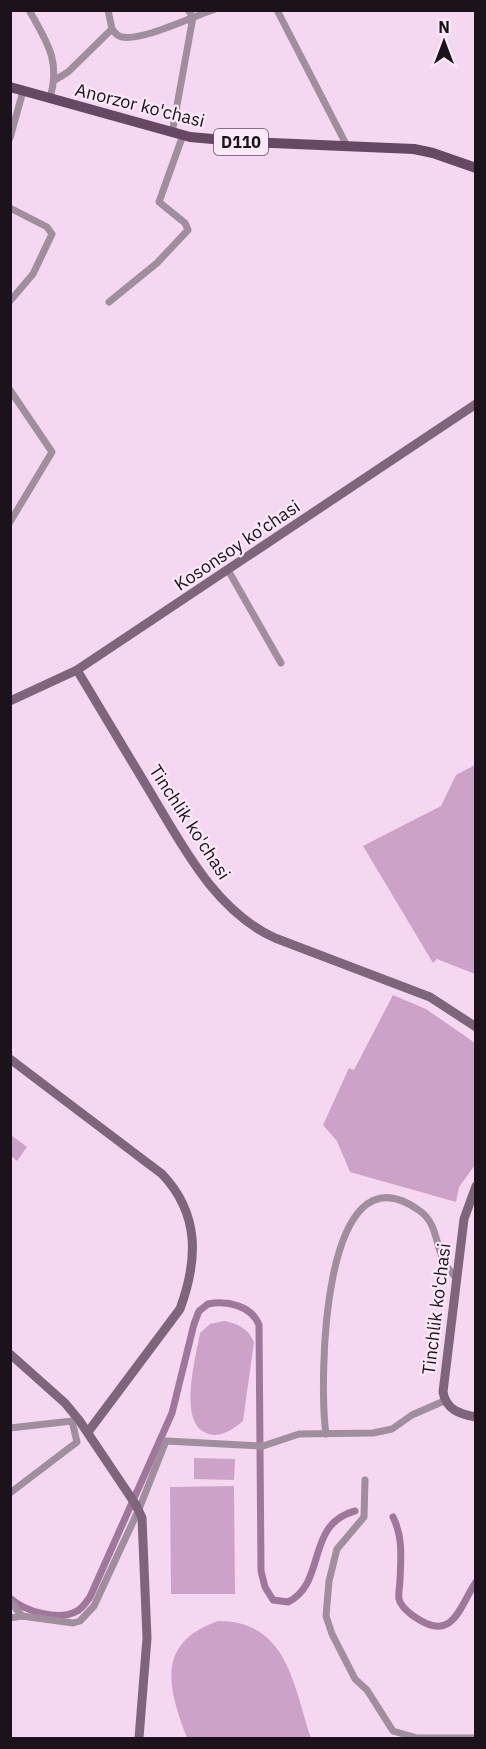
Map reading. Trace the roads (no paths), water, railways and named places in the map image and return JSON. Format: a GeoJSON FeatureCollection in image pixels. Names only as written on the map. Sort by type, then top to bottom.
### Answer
{"type":"FeatureCollection","features":[{"type":"Feature","properties":{"kind":"main road","name":"Anorzor ko'chasi"},"geometry":{"type":"LineString","coordinates":[[10,87],[177,134],[246,142],[423,150],[476,168]]}},
{"type":"Feature","properties":{"kind":"street"},"geometry":{"type":"LineString","coordinates":[[29,10],[50,50],[55,80],[50,98]]}},
{"type":"Feature","properties":{"kind":"street"},"geometry":{"type":"LineString","coordinates":[[108,10],[112,28],[116,35],[124,38],[156,31],[190,14],[213,10]]}},
{"type":"Feature","properties":{"kind":"street"},"geometry":{"type":"LineString","coordinates":[[277,10],[347,146]]}},
{"type":"Feature","properties":{"kind":"street"},"geometry":{"type":"LineString","coordinates":[[109,302],[157,263],[188,230],[185,223],[159,202],[177,134],[190,14]]}},
{"type":"Feature","properties":{"kind":"street"},"geometry":{"type":"LineString","coordinates":[[55,80],[68,72],[112,28]]}},
{"type":"Feature","properties":{"kind":"street"},"geometry":{"type":"LineString","coordinates":[[10,138],[23,91]]}},
{"type":"Feature","properties":{"kind":"street"},"geometry":{"type":"LineString","coordinates":[[10,208],[47,227],[52,234],[33,274],[14,291],[10,301]]}},
{"type":"Feature","properties":{"kind":"street"},"geometry":{"type":"LineString","coordinates":[[10,390],[52,452],[10,522]]}},
{"type":"Feature","properties":{"kind":"street","name":"Kosonsoy ko’chasi"},"geometry":{"type":"LineString","coordinates":[[10,701],[77,670],[476,404]]}},
{"type":"Feature","properties":{"kind":"street"},"geometry":{"type":"LineString","coordinates":[[228,570],[281,663]]}},
{"type":"Feature","properties":{"kind":"street","name":"Tinchlik ko'chasi"},"geometry":{"type":"LineString","coordinates":[[77,670],[201,873],[245,920],[275,938],[430,997],[476,1027]]}},
{"type":"Feature","properties":{"kind":"street"},"geometry":{"type":"LineString","coordinates":[[10,1059],[162,1174],[179,1194],[190,1219],[191,1259],[186,1291],[180,1309],[88,1432]]}},
{"type":"Feature","properties":{"kind":"street","name":"Tinchlik ko'chasi"},"geometry":{"type":"LineString","coordinates":[[476,1186],[464,1219],[444,1401],[453,1411],[476,1417]]}},
{"type":"Feature","properties":{"kind":"street"},"geometry":{"type":"LineString","coordinates":[[326,1434],[323,1392],[330,1300],[340,1246],[352,1219],[365,1206],[376,1201],[391,1199],[407,1203],[430,1220],[444,1263],[456,1278]]}},
{"type":"Feature","properties":{"kind":"street"},"geometry":{"type":"LineString","coordinates":[[10,1354],[64,1403],[75,1420],[88,1432],[137,1507],[144,1528],[147,1638],[139,1738]]}},
{"type":"Feature","properties":{"kind":"street"},"geometry":{"type":"LineString","coordinates":[[10,1618],[22,1616],[66,1623],[80,1621],[94,1606],[166,1440],[268,1446],[290,1436],[392,1429],[412,1415],[444,1401]]}},
{"type":"Feature","properties":{"kind":"street"},"geometry":{"type":"LineString","coordinates":[[10,1428],[75,1420]]}},
{"type":"Feature","properties":{"kind":"street"},"geometry":{"type":"LineString","coordinates":[[10,1493],[77,1442],[75,1420]]}},
{"type":"Feature","properties":{"kind":"street"},"geometry":{"type":"LineString","coordinates":[[365,1480],[364,1517],[337,1549],[332,1563],[326,1617],[332,1635],[355,1679],[367,1690],[393,1731],[417,1738],[476,1738]]}},
{"type":"Feature","properties":{"kind":"street"},"geometry":{"type":"LineString","coordinates":[[10,1601],[22,1616]]}},
{"type":"Feature","properties":{"kind":"waterway"},"geometry":{"type":"LineString","coordinates":[[10,1598],[33,1611],[61,1615],[79,1610],[90,1597],[172,1413],[194,1324],[199,1311],[208,1304],[223,1303],[238,1306],[251,1313],[259,1325],[261,1571],[265,1587],[273,1600],[288,1602],[300,1593],[308,1582],[322,1540],[329,1528],[339,1518],[355,1511]]}},
{"type":"Feature","properties":{"kind":"waterway"},"geometry":{"type":"LineString","coordinates":[[393,1517],[401,1548],[399,1599],[412,1615],[430,1625],[440,1626],[448,1623],[455,1618],[476,1582]]}}]}
